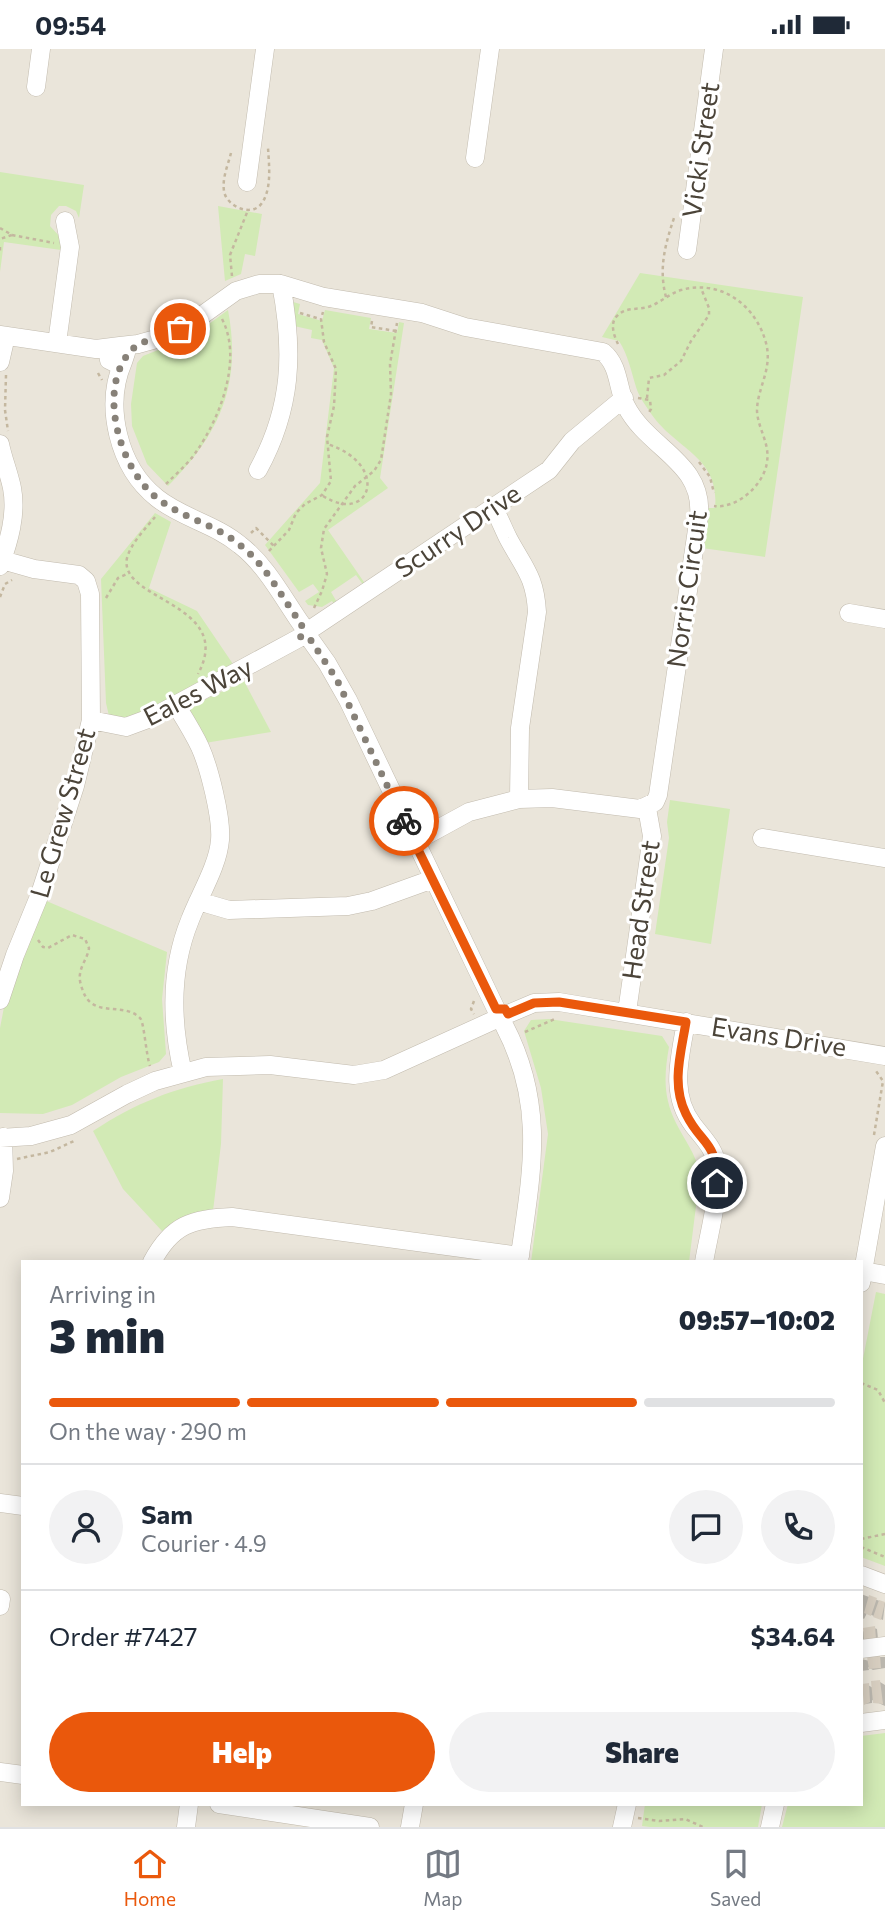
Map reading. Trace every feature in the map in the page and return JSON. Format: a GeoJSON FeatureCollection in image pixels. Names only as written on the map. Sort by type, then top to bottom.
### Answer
{"type":"FeatureCollection","features":[{"type":"Feature","properties":{"kind":"street"},"geometry":{"type":"LineString","coordinates":[[36,87],[41,49]]}},
{"type":"Feature","properties":{"kind":"street"},"geometry":{"type":"LineString","coordinates":[[247,182],[265,49]]}},
{"type":"Feature","properties":{"kind":"street"},"geometry":{"type":"LineString","coordinates":[[475,157],[490,49]]}},
{"type":"Feature","properties":{"kind":"street","name":"Vicki Street"},"geometry":{"type":"LineString","coordinates":[[687,250],[714,49]]}},
{"type":"Feature","properties":{"kind":"street"},"geometry":{"type":"LineString","coordinates":[[57,343],[70,245],[65,221]]}},
{"type":"Feature","properties":{"kind":"street","name":"Norris Circuit"},"geometry":{"type":"LineString","coordinates":[[117,356],[167,336],[194,321],[236,291],[259,284],[281,284],[324,297],[422,313],[465,327],[603,352],[614,365],[631,398],[639,425],[684,467],[693,479],[701,502],[658,795],[655,803],[647,808]]}},
{"type":"Feature","properties":{"kind":"street"},"geometry":{"type":"LineString","coordinates":[[258,470],[277,432],[287,387],[289,340],[281,284]]}},
{"type":"Feature","properties":{"kind":"street"},"geometry":{"type":"LineString","coordinates":[[0,362],[3,336],[57,343],[117,356],[115,424],[133,470],[241,546],[266,572],[327,663],[348,700],[496,1019],[524,1071],[532,1112],[531,1173],[520,1259],[232,1217],[199,1219],[174,1230],[160,1246],[153,1260]]}},
{"type":"Feature","properties":{"kind":"street","name":"Scurry Drive"},"geometry":{"type":"LineString","coordinates":[[307,632],[549,470],[572,441],[592,423],[631,398]]}},
{"type":"Feature","properties":{"kind":"street"},"geometry":{"type":"LineString","coordinates":[[0,444],[12,488],[13,503],[10,534],[1,563]]}},
{"type":"Feature","properties":{"kind":"street"},"geometry":{"type":"LineString","coordinates":[[489,510],[527,568],[534,582],[536,596],[537,611],[520,729],[523,799]]}},
{"type":"Feature","properties":{"kind":"street","name":"Le Grew Street"},"geometry":{"type":"LineString","coordinates":[[0,1000],[60,834],[91,720],[90,594],[86,581],[79,575],[1,563]]}},
{"type":"Feature","properties":{"kind":"street"},"geometry":{"type":"LineString","coordinates":[[849,613],[885,619]]}},
{"type":"Feature","properties":{"kind":"street","name":"Eales Way"},"geometry":{"type":"LineString","coordinates":[[91,720],[126,727],[153,717],[307,632]]}},
{"type":"Feature","properties":{"kind":"street"},"geometry":{"type":"LineString","coordinates":[[176,705],[202,753],[219,817],[219,851],[184,936],[175,978],[176,1036],[183,1073]]}},
{"type":"Feature","properties":{"kind":"street"},"geometry":{"type":"LineString","coordinates":[[413,838],[494,804],[523,799],[552,798],[635,809],[647,808]]}},
{"type":"Feature","properties":{"kind":"street","name":"Head Street"},"geometry":{"type":"LineString","coordinates":[[627,1012],[652,836],[647,808]]}},
{"type":"Feature","properties":{"kind":"street"},"geometry":{"type":"LineString","coordinates":[[762,838],[885,858]]}},
{"type":"Feature","properties":{"kind":"street"},"geometry":{"type":"LineString","coordinates":[[198,901],[229,910],[362,904],[430,875]]}},
{"type":"Feature","properties":{"kind":"street","name":"Evans Drive"},"geometry":{"type":"LineString","coordinates":[[1,1137],[31,1136],[71,1125],[155,1081],[206,1067],[270,1065],[345,1075],[369,1074],[400,1064],[534,1003],[627,1012],[885,1056]]}},
{"type":"Feature","properties":{"kind":"street"},"geometry":{"type":"LineString","coordinates":[[686,1022],[677,1072],[680,1101],[687,1116],[714,1154],[717,1165],[717,1183],[704,1260]]}},
{"type":"Feature","properties":{"kind":"street"},"geometry":{"type":"LineString","coordinates":[[0,1198],[4,1171],[1,1137]]}},
{"type":"Feature","properties":{"kind":"street"},"geometry":{"type":"LineString","coordinates":[[863,1271],[885,1146]]}},
{"type":"Feature","properties":{"kind":"street"},"geometry":{"type":"LineString","coordinates":[[863,1277],[885,1275]]}},
{"type":"Feature","properties":{"kind":"street"},"geometry":{"type":"LineString","coordinates":[[0,1503],[21,1506]]}},
{"type":"Feature","properties":{"kind":"street"},"geometry":{"type":"LineString","coordinates":[[863,1575],[885,1584]]}},
{"type":"Feature","properties":{"kind":"street"},"geometry":{"type":"LineString","coordinates":[[0,1606],[1,1599]]}},
{"type":"Feature","properties":{"kind":"street"},"geometry":{"type":"LineString","coordinates":[[863,1649],[885,1646]]}},
{"type":"Feature","properties":{"kind":"street"},"geometry":{"type":"LineString","coordinates":[[863,1723],[885,1720]]}},
{"type":"Feature","properties":{"kind":"street"},"geometry":{"type":"LineString","coordinates":[[0,1772],[21,1775]]}},
{"type":"Feature","properties":{"kind":"street"},"geometry":{"type":"LineString","coordinates":[[186,1827],[189,1806]]}},
{"type":"Feature","properties":{"kind":"street"},"geometry":{"type":"LineString","coordinates":[[232,1806],[370,1827]]}},
{"type":"Feature","properties":{"kind":"street"},"geometry":{"type":"LineString","coordinates":[[410,1827],[414,1806]]}},
{"type":"Feature","properties":{"kind":"street"},"geometry":{"type":"LineString","coordinates":[[770,1827],[775,1806]]}},
{"type":"Feature","properties":{"kind":"path"},"geometry":{"type":"LineString","coordinates":[[236,291],[230,271],[230,255],[248,210]]}},
{"type":"Feature","properties":{"kind":"path"},"geometry":{"type":"LineString","coordinates":[[0,228],[12,235],[70,245]]}},
{"type":"Feature","properties":{"kind":"path"},"geometry":{"type":"LineString","coordinates":[[0,239],[12,235]]}},
{"type":"Feature","properties":{"kind":"path"},"geometry":{"type":"LineString","coordinates":[[0,247],[0,252]]}},
{"type":"Feature","properties":{"kind":"path"},"geometry":{"type":"LineString","coordinates":[[663,254],[666,297]]}},
{"type":"Feature","properties":{"kind":"path"},"geometry":{"type":"LineString","coordinates":[[648,414],[652,404],[647,398],[649,378],[664,375],[681,361],[709,315],[701,288]]}},
{"type":"Feature","properties":{"kind":"path"},"geometry":{"type":"LineString","coordinates":[[621,350],[613,333],[615,317],[628,310],[646,308],[680,291],[701,288],[721,291],[746,306],[757,321],[766,348],[765,380],[757,408],[767,444],[765,470],[762,478],[748,493],[724,506],[713,506]]}},
{"type":"Feature","properties":{"kind":"path"},"geometry":{"type":"LineString","coordinates":[[268,552],[292,526],[296,513],[305,504],[322,495],[331,481],[327,444],[334,406],[336,369],[324,342],[321,319],[324,308]]}},
{"type":"Feature","properties":{"kind":"path"},"geometry":{"type":"LineString","coordinates":[[196,677],[206,650],[201,633],[191,617],[148,591],[127,566],[130,551],[157,515],[147,508],[194,455],[204,440],[223,397],[229,372],[229,350],[228,333],[219,314]]}},
{"type":"Feature","properties":{"kind":"path"},"geometry":{"type":"LineString","coordinates":[[373,316],[371,327],[396,331]]}},
{"type":"Feature","properties":{"kind":"path"},"geometry":{"type":"LineString","coordinates":[[631,398],[647,398]]}},
{"type":"Feature","properties":{"kind":"path"},"geometry":{"type":"LineString","coordinates":[[631,398],[653,421]]}},
{"type":"Feature","properties":{"kind":"path"},"geometry":{"type":"LineString","coordinates":[[322,495],[337,503],[348,503],[362,498],[369,485],[368,476],[357,461],[327,444]]}},
{"type":"Feature","properties":{"kind":"path"},"geometry":{"type":"LineString","coordinates":[[698,460],[710,477],[713,487],[713,512]]}},
{"type":"Feature","properties":{"kind":"path"},"geometry":{"type":"LineString","coordinates":[[158,479],[164,490]]}},
{"type":"Feature","properties":{"kind":"path"},"geometry":{"type":"LineString","coordinates":[[243,529],[250,534],[256,528],[274,546]]}},
{"type":"Feature","properties":{"kind":"path"},"geometry":{"type":"LineString","coordinates":[[90,608],[106,607],[111,587],[118,578],[130,572]]}},
{"type":"Feature","properties":{"kind":"path"},"geometry":{"type":"LineString","coordinates":[[38,935],[40,944],[48,948],[72,935],[85,939],[89,948],[80,973],[85,995],[100,1008],[132,1013],[141,1019],[144,1023],[147,1058],[155,1081]]}},
{"type":"Feature","properties":{"kind":"path"},"geometry":{"type":"LineString","coordinates":[[469,991],[474,1002],[471,1009],[496,1019]]}},
{"type":"Feature","properties":{"kind":"path"},"geometry":{"type":"LineString","coordinates":[[863,1384],[878,1390],[885,1403]]}},
{"type":"Feature","properties":{"kind":"path"},"geometry":{"type":"LineString","coordinates":[[863,1539],[885,1534]]}},
{"type":"Feature","properties":{"kind":"path"},"geometry":{"type":"LineString","coordinates":[[863,1549],[885,1557]]}},
{"type":"Feature","properties":{"kind":"path"},"geometry":{"type":"LineString","coordinates":[[624,1815],[659,1821],[685,1819],[703,1827]]}},
{"type":"Feature","properties":{"kind":"shaded area"},"geometry":{"type":"Polygon","coordinates":[[[0,49],[885,49],[885,1827],[0,1827],[0,49]]]}},
{"type":"Feature","properties":{"kind":"green space"},"geometry":{"type":"Polygon","coordinates":[[[0,172],[84,185],[79,218],[76,211],[66,206],[59,206],[51,215],[50,226],[61,238],[61,250],[4,242],[0,272],[0,172]]]}},
{"type":"Feature","properties":{"kind":"green space"},"geometry":{"type":"Polygon","coordinates":[[[218,206],[262,214],[255,256],[245,254],[241,274],[225,281],[218,206]]]}},
{"type":"Feature","properties":{"kind":"green space"},"geometry":{"type":"Polygon","coordinates":[[[640,273],[803,297],[765,557],[702,548],[707,508],[715,508],[715,491],[711,477],[704,465],[662,427],[647,408],[637,391],[627,357],[619,341],[602,337],[640,273]]]}},
{"type":"Feature","properties":{"kind":"green space"},"geometry":{"type":"Polygon","coordinates":[[[290,301],[300,304],[298,314],[322,321],[325,310],[371,318],[369,329],[397,333],[399,322],[404,323],[380,478],[388,488],[328,530],[366,585],[364,586],[356,575],[331,592],[338,604],[335,605],[332,601],[322,607],[308,605],[305,601],[319,592],[313,584],[299,592],[265,545],[320,483],[334,368],[322,340],[311,338],[312,330],[294,326],[290,301]]]}},
{"type":"Feature","properties":{"kind":"green space"},"geometry":{"type":"Polygon","coordinates":[[[228,310],[232,361],[223,406],[201,447],[168,486],[147,464],[132,426],[131,404],[137,363],[143,356],[191,337],[228,310]]]}},
{"type":"Feature","properties":{"kind":"green space"},"geometry":{"type":"Polygon","coordinates":[[[155,513],[171,522],[149,588],[197,611],[235,667],[136,720],[109,716],[106,703],[101,579],[155,513]]]}},
{"type":"Feature","properties":{"kind":"green space"},"geometry":{"type":"Polygon","coordinates":[[[244,681],[271,732],[205,743],[185,709],[244,681]]]}},
{"type":"Feature","properties":{"kind":"green space"},"geometry":{"type":"Polygon","coordinates":[[[670,800],[730,809],[711,944],[655,934],[669,838],[667,822],[670,800]]]}},
{"type":"Feature","properties":{"kind":"green space"},"geometry":{"type":"Polygon","coordinates":[[[44,900],[167,952],[162,999],[166,1054],[159,1062],[121,1077],[72,1105],[43,1114],[0,1113],[0,1028],[5,1002],[44,900]]]}},
{"type":"Feature","properties":{"kind":"green space"},"geometry":{"type":"Polygon","coordinates":[[[549,1019],[662,1036],[669,1047],[666,1076],[669,1104],[700,1174],[689,1260],[531,1260],[548,1134],[541,1088],[524,1031],[531,1020],[549,1019]]]}},
{"type":"Feature","properties":{"kind":"green space"},"geometry":{"type":"Polygon","coordinates":[[[223,1079],[221,1144],[213,1211],[162,1231],[123,1189],[93,1131],[124,1112],[155,1098],[223,1079]]]}},
{"type":"Feature","properties":{"kind":"green space"},"geometry":{"type":"Polygon","coordinates":[[[876,1292],[885,1294],[885,1566],[863,1558],[863,1359],[876,1292]]]}},
{"type":"Feature","properties":{"kind":"green space"},"geometry":{"type":"Polygon","coordinates":[[[885,1733],[885,1827],[782,1827],[787,1806],[863,1806],[863,1736],[885,1733]]]}},
{"type":"Feature","properties":{"kind":"green space"},"geometry":{"type":"Polygon","coordinates":[[[645,1806],[762,1806],[758,1827],[642,1826],[645,1806]]]}},
{"type":"Feature","properties":{"kind":"building"},"geometry":{"type":"Polygon","coordinates":[[[869,1595],[877,1598],[871,1616],[864,1613],[869,1595]]]}},
{"type":"Feature","properties":{"kind":"building"},"geometry":{"type":"Polygon","coordinates":[[[879,1600],[885,1602],[881,1620],[873,1617],[879,1600]]]}},
{"type":"Feature","properties":{"kind":"building"},"geometry":{"type":"Polygon","coordinates":[[[875,1626],[876,1639],[864,1640],[863,1628],[875,1626]]]}},
{"type":"Feature","properties":{"kind":"building"},"geometry":{"type":"Polygon","coordinates":[[[880,1655],[881,1668],[869,1669],[867,1657],[880,1655]]]}},
{"type":"Feature","properties":{"kind":"building"},"geometry":{"type":"Polygon","coordinates":[[[880,1680],[883,1704],[873,1703],[871,1681],[880,1680]]]}},
{"type":"Feature","properties":{"kind":"building"},"geometry":{"type":"Polygon","coordinates":[[[869,1683],[870,1702],[864,1705],[863,1694],[863,1684],[869,1683]]]}},
{"type":"Feature","properties":{"kind":"way so far"},"geometry":{"type":"LineString","coordinates":[[180,329],[167,336],[138,344],[122,362],[117,374],[115,408],[115,424],[122,447],[133,470],[156,497],[227,534],[254,557],[266,572],[302,625],[299,635],[304,640],[310,639],[337,680],[404,821]]}},
{"type":"Feature","properties":{"kind":"route"},"geometry":{"type":"LineString","coordinates":[[404,821],[496,1009],[505,1009],[508,1014],[534,1003],[559,1002],[686,1022],[677,1072],[680,1101],[687,1116],[714,1154],[717,1183]]}}]}
